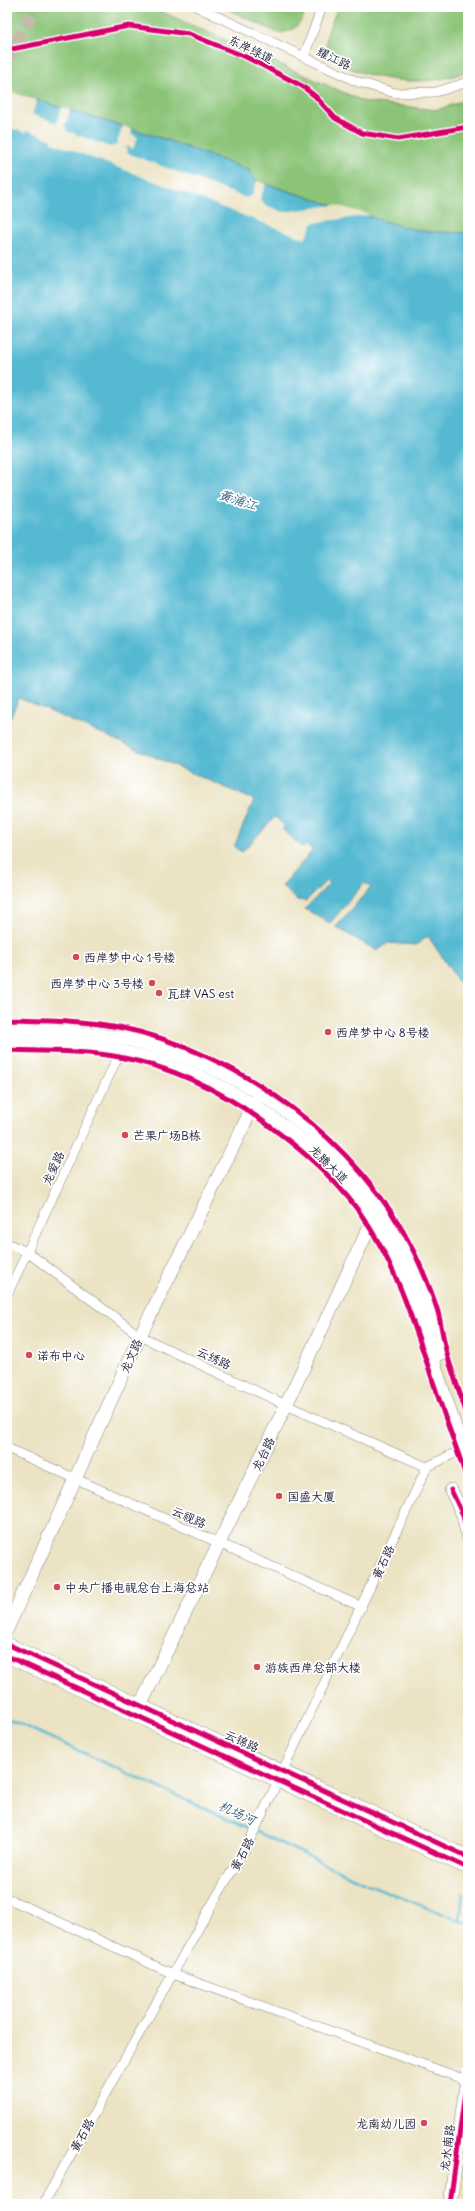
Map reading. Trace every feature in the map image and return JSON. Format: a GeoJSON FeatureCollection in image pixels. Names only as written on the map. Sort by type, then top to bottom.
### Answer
{"type":"FeatureCollection","features":[{"type":"Feature","properties":{"kind":"main road","name":"龙腾大道"},"geometry":{"type":"LineString","coordinates":[[7,1028],[92,1034],[144,1044],[207,1066],[258,1095],[361,1200],[378,1209],[396,1260],[412,1296],[466,1445],[468,1465]]}},
{"type":"Feature","properties":{"kind":"main road","name":"龙腾大道"},"geometry":{"type":"LineString","coordinates":[[7,1040],[72,1044],[120,1052],[158,1061],[258,1095]]}},
{"type":"Feature","properties":{"kind":"main road","name":"龙文路"},"geometry":{"type":"LineString","coordinates":[[7,1629],[140,1336],[258,1095]]}},
{"type":"Feature","properties":{"kind":"main road","name":"龙台路"},"geometry":{"type":"LineString","coordinates":[[140,1706],[286,1405],[378,1209]]}},
{"type":"Feature","properties":{"kind":"main road"},"geometry":{"type":"LineString","coordinates":[[451,1490],[463,1515],[468,1538]]}},
{"type":"Feature","properties":{"kind":"main road","name":"云锦路"},"geometry":{"type":"LineString","coordinates":[[7,1644],[140,1706],[468,1868]]}},
{"type":"Feature","properties":{"kind":"main road","name":"云锦路"},"geometry":{"type":"LineString","coordinates":[[7,1656],[468,1857]]}},
{"type":"Feature","properties":{"kind":"main road","name":"龙水南路"},"geometry":{"type":"LineString","coordinates":[[450,2204],[467,2075]]}},
{"type":"Feature","properties":{"kind":"street","name":"耀江路"},"geometry":{"type":"LineString","coordinates":[[197,7],[358,82],[395,93],[436,92],[468,82]]}},
{"type":"Feature","properties":{"kind":"street"},"geometry":{"type":"LineString","coordinates":[[304,56],[322,7]]}},
{"type":"Feature","properties":{"kind":"street","name":"龙爱路"},"geometry":{"type":"LineString","coordinates":[[7,1295],[120,1052]]}},
{"type":"Feature","properties":{"kind":"street","name":"云绣路"},"geometry":{"type":"LineString","coordinates":[[7,1243],[27,1252],[140,1336],[286,1405],[427,1467]]}},
{"type":"Feature","properties":{"kind":"street"},"geometry":{"type":"LineString","coordinates":[[427,1467],[466,1445]]}},
{"type":"Feature","properties":{"kind":"street","name":"云视路"},"geometry":{"type":"LineString","coordinates":[[7,1448],[362,1607]]}},
{"type":"Feature","properties":{"kind":"street","name":"黄石路"},"geometry":{"type":"LineString","coordinates":[[43,2204],[248,1844],[362,1607],[427,1467]]}},
{"type":"Feature","properties":{"kind":"street"},"geometry":{"type":"LineString","coordinates":[[7,1898],[173,1974],[467,2075]]}},
{"type":"Feature","properties":{"kind":"green space"},"geometry":{"type":"Polygon","coordinates":[[[7,7],[151,7],[365,102],[437,110],[468,99],[468,233],[429,232],[406,228],[256,181],[249,170],[164,139],[7,91],[7,7]]]}},
{"type":"Feature","properties":{"kind":"green space"},"geometry":{"type":"Polygon","coordinates":[[[223,7],[307,7],[300,22],[294,28],[289,31],[278,33],[223,7]]]}},
{"type":"Feature","properties":{"kind":"green space"},"geometry":{"type":"Polygon","coordinates":[[[338,7],[468,7],[468,71],[440,79],[410,81],[395,80],[366,74],[345,66],[338,62],[328,51],[326,40],[338,7]]]}},
{"type":"Feature","properties":{"kind":"water","name":"黄浦江"},"geometry":{"type":"Polygon","coordinates":[[[7,91],[164,139],[249,170],[256,181],[406,228],[429,232],[468,233],[468,996],[428,936],[416,945],[388,943],[377,951],[336,927],[371,887],[364,883],[330,923],[305,909],[329,884],[326,881],[306,901],[297,900],[282,886],[313,850],[306,845],[303,848],[282,829],[285,826],[275,817],[242,852],[234,847],[254,800],[19,698],[7,725],[7,91]]]}},
{"type":"Feature","properties":{"kind":"pier"},"geometry":{"type":"Polygon","coordinates":[[[8,91],[37,100],[32,114],[56,123],[62,107],[70,110],[65,126],[67,131],[110,147],[116,145],[123,126],[132,129],[131,134],[138,137],[133,149],[126,146],[127,153],[246,198],[252,195],[257,181],[266,184],[260,198],[263,204],[283,212],[335,205],[371,215],[313,223],[305,239],[51,142],[52,140],[27,130],[26,133],[7,127],[8,91]]]}},
{"type":"Feature","properties":{"kind":"waterway","name":"机场河"},"geometry":{"type":"LineString","coordinates":[[7,1718],[252,1830]]}},
{"type":"Feature","properties":{"kind":"waterway","name":"机场河"},"geometry":{"type":"LineString","coordinates":[[257,1832],[363,1882],[460,1921],[468,1922]]}},
{"type":"Feature","properties":{"kind":"waterway","name":"机场河"},"geometry":{"type":"LineString","coordinates":[[460,1921],[463,1892]]}},
{"type":"Feature","properties":{"kind":"tunnel"},"geometry":{"type":"LineString","coordinates":[[7,60],[35,7]]}},
{"type":"Feature","properties":{"kind":"cycle path","name":"东岸绿道"},"geometry":{"type":"LineString","coordinates":[[7,50],[129,26],[189,34],[246,57],[302,86],[315,96],[335,118],[362,133],[398,139],[468,127]]}},
{"type":"Feature","properties":{"kind":"cycle path"},"geometry":{"type":"LineString","coordinates":[[7,1019],[91,1023],[118,1027],[163,1039],[207,1057],[250,1079],[291,1107],[328,1138],[362,1173],[391,1211],[414,1252],[436,1304],[447,1355],[468,1418]]}},
{"type":"Feature","properties":{"kind":"cycle path"},"geometry":{"type":"LineString","coordinates":[[7,1050],[77,1052],[119,1057],[139,1061],[195,1081],[247,1110],[264,1122],[294,1145],[336,1183],[360,1212],[380,1244],[396,1278],[410,1313],[468,1482]]}},
{"type":"Feature","properties":{"kind":"cycle path"},"geometry":{"type":"LineString","coordinates":[[451,1490],[463,1515],[468,1538]]}},
{"type":"Feature","properties":{"kind":"cycle path"},"geometry":{"type":"LineString","coordinates":[[7,1644],[468,1857]]}},
{"type":"Feature","properties":{"kind":"cycle path"},"geometry":{"type":"LineString","coordinates":[[7,1656],[468,1868]]}},
{"type":"Feature","properties":{"kind":"cycle path"},"geometry":{"type":"LineString","coordinates":[[450,2204],[468,2070]]}},
{"type":"Feature","properties":{"kind":"place","name":"西岸梦中心 1号楼"},"geometry":{"type":"Point","coordinates":[76,957]}},
{"type":"Feature","properties":{"kind":"place","name":"西岸梦中心 3号楼"},"geometry":{"type":"Point","coordinates":[152,983]}},
{"type":"Feature","properties":{"kind":"place","name":"瓦肆 VAS est"},"geometry":{"type":"Point","coordinates":[159,993]}},
{"type":"Feature","properties":{"kind":"place","name":"西岸梦中心 8号楼"},"geometry":{"type":"Point","coordinates":[328,1032]}},
{"type":"Feature","properties":{"kind":"place","name":"芒果广场B栋"},"geometry":{"type":"Point","coordinates":[125,1135]}},
{"type":"Feature","properties":{"kind":"place","name":"诺布中心"},"geometry":{"type":"Point","coordinates":[29,1355]}},
{"type":"Feature","properties":{"kind":"place","name":"国盛大厦"},"geometry":{"type":"Point","coordinates":[279,1496]}},
{"type":"Feature","properties":{"kind":"place","name":"中央广播电视总台上海总站"},"geometry":{"type":"Point","coordinates":[57,1587]}},
{"type":"Feature","properties":{"kind":"place","name":"游族西岸总部大楼"},"geometry":{"type":"Point","coordinates":[257,1667]}},
{"type":"Feature","properties":{"kind":"place","name":"龙南幼儿园"},"geometry":{"type":"Point","coordinates":[424,2123]}}]}
